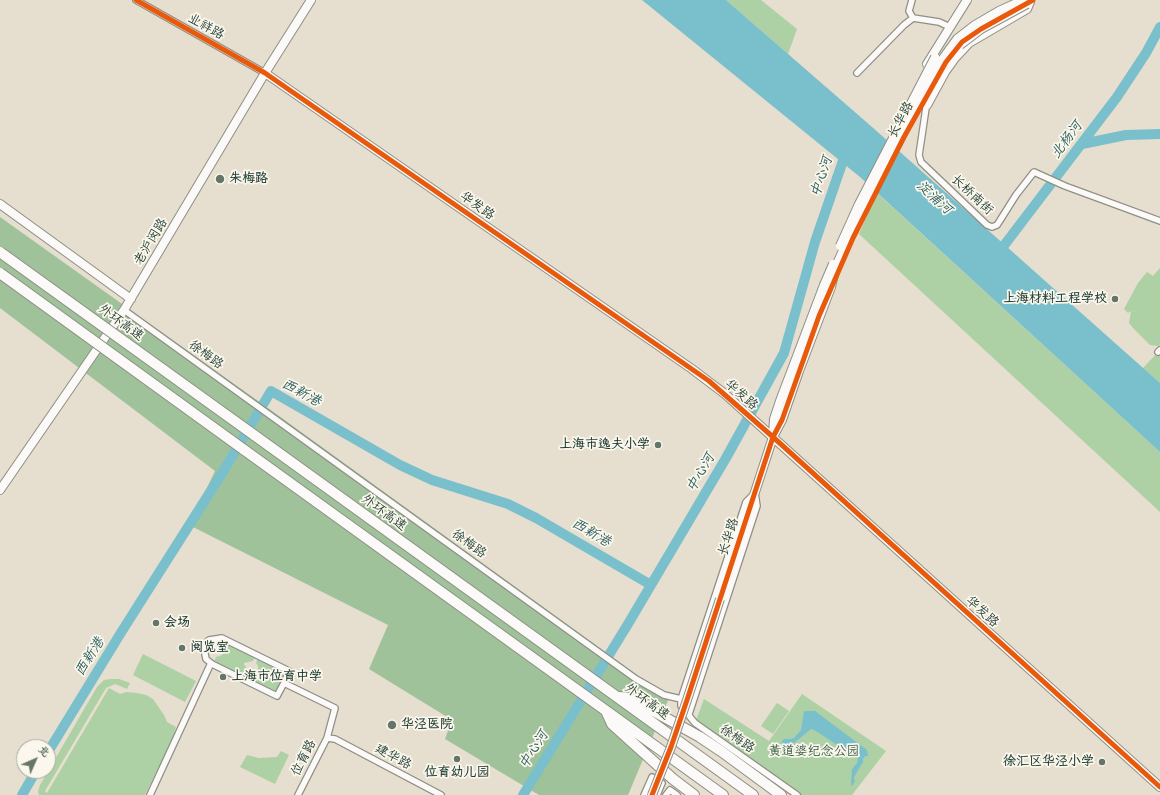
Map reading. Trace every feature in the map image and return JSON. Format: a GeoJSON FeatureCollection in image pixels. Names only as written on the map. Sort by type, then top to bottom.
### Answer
{"type":"FeatureCollection","features":[{"type":"Feature","properties":{"kind":"highway","name":"外环高速"},"geometry":{"type":"LineString","coordinates":[[0,252],[617,696],[752,795]]}},
{"type":"Feature","properties":{"kind":"highway"},"geometry":{"type":"LineString","coordinates":[[0,273],[723,795]]}},
{"type":"Feature","properties":{"kind":"highway"},"geometry":{"type":"LineString","coordinates":[[617,696],[630,698],[700,737],[781,795]]}},
{"type":"Feature","properties":{"kind":"highway"},"geometry":{"type":"LineString","coordinates":[[606,710],[612,724],[673,779],[694,795]]}},
{"type":"Feature","properties":{"kind":"street","name":"业祥路"},"geometry":{"type":"LineString","coordinates":[[136,0],[265,73]]}},
{"type":"Feature","properties":{"kind":"street","name":"老沪闵路"},"geometry":{"type":"LineString","coordinates":[[0,490],[131,299],[265,73],[311,0]]}},
{"type":"Feature","properties":{"kind":"street"},"geometry":{"type":"LineString","coordinates":[[912,0],[909,11],[913,18]]}},
{"type":"Feature","properties":{"kind":"street"},"geometry":{"type":"LineString","coordinates":[[967,0],[932,54],[912,93],[912,97],[925,104],[929,103],[945,72],[955,58],[969,43],[1027,9],[1027,1]]}},
{"type":"Feature","properties":{"kind":"street","name":"长华路"},"geometry":{"type":"LineString","coordinates":[[652,795],[687,700],[773,437],[782,420],[827,286],[858,204],[935,57],[972,0]]}},
{"type":"Feature","properties":{"kind":"street","name":"长华路"},"geometry":{"type":"LineString","coordinates":[[827,286],[946,62],[962,42],[981,28],[1027,1]]}},
{"type":"Feature","properties":{"kind":"street"},"geometry":{"type":"LineString","coordinates":[[857,73],[904,25],[913,18],[940,22],[950,27]]}},
{"type":"Feature","properties":{"kind":"street","name":"华发路"},"geometry":{"type":"LineString","coordinates":[[265,73],[692,370],[738,406],[1160,787]]}},
{"type":"Feature","properties":{"kind":"street","name":"长桥南街"},"geometry":{"type":"LineString","coordinates":[[925,104],[926,108],[919,155],[921,162],[987,225],[992,227],[997,225],[1016,195],[1034,172],[1061,184],[1160,221]]}},
{"type":"Feature","properties":{"kind":"street"},"geometry":{"type":"LineString","coordinates":[[0,204],[131,299]]}},
{"type":"Feature","properties":{"kind":"street","name":"徐梅路"},"geometry":{"type":"LineString","coordinates":[[124,310],[636,679],[664,695],[681,699],[681,706],[695,723],[797,795]]}},
{"type":"Feature","properties":{"kind":"street","name":"长华路"},"geometry":{"type":"LineString","coordinates":[[681,699],[746,502],[755,493]]}},
{"type":"Feature","properties":{"kind":"street","name":"长华路"},"geometry":{"type":"LineString","coordinates":[[689,714],[757,506],[755,493]]}},
{"type":"Feature","properties":{"kind":"street"},"geometry":{"type":"LineString","coordinates":[[222,638],[289,671],[284,683],[277,696],[211,663],[206,659],[206,643],[209,640],[222,638]]}},
{"type":"Feature","properties":{"kind":"street"},"geometry":{"type":"LineString","coordinates":[[150,795],[211,663]]}},
{"type":"Feature","properties":{"kind":"street"},"geometry":{"type":"LineString","coordinates":[[284,683],[335,708],[327,738]]}},
{"type":"Feature","properties":{"kind":"street","name":"位育路"},"geometry":{"type":"LineString","coordinates":[[298,795],[327,738],[335,739]]}},
{"type":"Feature","properties":{"kind":"street","name":"建华路"},"geometry":{"type":"LineString","coordinates":[[335,739],[441,795]]}},
{"type":"Feature","properties":{"kind":"street"},"geometry":{"type":"LineString","coordinates":[[644,795],[652,777],[662,783],[657,795]]}},
{"type":"Feature","properties":{"kind":"street"},"geometry":{"type":"LineString","coordinates":[[666,795],[670,790],[677,795]]}},
{"type":"Feature","properties":{"kind":"green space"},"geometry":{"type":"Polygon","coordinates":[[[726,0],[761,0],[797,29],[788,54],[726,0]]]}},
{"type":"Feature","properties":{"kind":"green space"},"geometry":{"type":"Polygon","coordinates":[[[877,193],[1160,452],[1160,512],[859,234],[877,193]]]}},
{"type":"Feature","properties":{"kind":"green space"},"geometry":{"type":"Polygon","coordinates":[[[0,217],[268,408],[669,698],[628,795],[539,795],[445,739],[452,720],[369,669],[388,625],[189,525],[215,471],[0,308],[0,217]]]}},
{"type":"Feature","properties":{"kind":"green space"},"geometry":{"type":"Polygon","coordinates":[[[1160,268],[1159,346],[1150,345],[1133,328],[1129,323],[1131,311],[1128,313],[1124,309],[1138,283],[1147,272],[1153,276],[1160,268]]]}},
{"type":"Feature","properties":{"kind":"green space"},"geometry":{"type":"Polygon","coordinates":[[[1160,350],[1160,383],[1143,368],[1160,350]]]}},
{"type":"Feature","properties":{"kind":"green space"},"geometry":{"type":"Polygon","coordinates":[[[223,640],[255,657],[253,661],[244,663],[247,673],[244,677],[214,662],[216,657],[222,655],[223,653],[223,648],[220,646],[223,640]]]}},
{"type":"Feature","properties":{"kind":"green space"},"geometry":{"type":"Polygon","coordinates":[[[143,654],[196,681],[185,702],[133,675],[143,654]]]}},
{"type":"Feature","properties":{"kind":"green space"},"geometry":{"type":"Polygon","coordinates":[[[258,658],[285,671],[276,691],[248,679],[250,674],[254,674],[260,670],[258,669],[256,663],[258,658]]]}},
{"type":"Feature","properties":{"kind":"green space"},"geometry":{"type":"Polygon","coordinates":[[[119,679],[130,683],[127,689],[115,684],[106,688],[56,772],[56,757],[97,687],[104,680],[119,679]]]}},
{"type":"Feature","properties":{"kind":"green space"},"geometry":{"type":"Polygon","coordinates":[[[109,688],[120,694],[126,692],[137,693],[146,695],[153,699],[167,722],[176,727],[173,738],[145,795],[39,795],[38,792],[43,779],[52,779],[45,791],[47,793],[109,688]]]}},
{"type":"Feature","properties":{"kind":"green space","name":"黄道婆纪念公园"},"geometry":{"type":"Polygon","coordinates":[[[802,694],[886,751],[852,795],[797,795],[695,723],[704,699],[769,741],[802,694]]]}},
{"type":"Feature","properties":{"kind":"green space"},"geometry":{"type":"Polygon","coordinates":[[[777,703],[789,711],[773,734],[761,726],[777,703]]]}},
{"type":"Feature","properties":{"kind":"green space"},"geometry":{"type":"Polygon","coordinates":[[[281,751],[289,755],[275,784],[240,767],[247,755],[259,758],[277,757],[281,751]]]}},
{"type":"Feature","properties":{"kind":"water","name":"淀浦河"},"geometry":{"type":"Polygon","coordinates":[[[642,0],[726,0],[872,127],[1160,383],[1160,452],[860,177],[642,0]]]}},
{"type":"Feature","properties":{"kind":"water"},"geometry":{"type":"Polygon","coordinates":[[[804,711],[815,711],[867,750],[868,756],[865,756],[863,759],[863,762],[854,777],[855,781],[852,786],[852,769],[857,763],[858,758],[856,755],[844,753],[837,745],[816,731],[811,729],[788,748],[783,747],[782,741],[784,739],[794,738],[801,730],[804,711]]]}},
{"type":"Feature","properties":{"kind":"waterway","name":"北杨河"},"geometry":{"type":"LineString","coordinates":[[996,256],[1117,97],[1146,53],[1160,27]]}},
{"type":"Feature","properties":{"kind":"waterway"},"geometry":{"type":"LineString","coordinates":[[1082,144],[1126,135],[1160,134]]}},
{"type":"Feature","properties":{"kind":"waterway","name":"中心河"},"geometry":{"type":"LineString","coordinates":[[523,795],[628,624],[726,458],[784,353],[815,242],[846,152]]}},
{"type":"Feature","properties":{"kind":"waterway","name":"西新港"},"geometry":{"type":"LineString","coordinates":[[56,739],[122,631],[221,475],[271,391],[400,465],[432,480],[508,504],[536,518],[651,585]]}},
{"type":"Feature","properties":{"kind":"waterway","name":"西新港"},"geometry":{"type":"LineString","coordinates":[[22,795],[31,779]]}},
{"type":"Feature","properties":{"kind":"cycle path"},"geometry":{"type":"LineString","coordinates":[[136,0],[265,73],[709,381],[1160,787]]}},
{"type":"Feature","properties":{"kind":"cycle path"},"geometry":{"type":"LineString","coordinates":[[652,795],[671,747],[687,700],[773,437],[782,420],[819,316],[853,238],[904,137],[946,62],[962,42],[981,29],[1033,0]]}},
{"type":"Feature","properties":{"kind":"place","name":"朱梅路"},"geometry":{"type":"Point","coordinates":[220,179]}},
{"type":"Feature","properties":{"kind":"place","name":"上海材料工程学校"},"geometry":{"type":"Point","coordinates":[1115,299]}},
{"type":"Feature","properties":{"kind":"place","name":"上海市逸夫小学"},"geometry":{"type":"Point","coordinates":[658,445]}},
{"type":"Feature","properties":{"kind":"place","name":"会场"},"geometry":{"type":"Point","coordinates":[156,623]}},
{"type":"Feature","properties":{"kind":"place","name":"阅览室"},"geometry":{"type":"Point","coordinates":[182,648]}},
{"type":"Feature","properties":{"kind":"place","name":"上海市位育中学"},"geometry":{"type":"Point","coordinates":[223,677]}},
{"type":"Feature","properties":{"kind":"place","name":"华泾医院"},"geometry":{"type":"Point","coordinates":[392,725]}},
{"type":"Feature","properties":{"kind":"place","name":"位育幼儿园"},"geometry":{"type":"Point","coordinates":[457,759]}},
{"type":"Feature","properties":{"kind":"place","name":"徐汇区华泾小学"},"geometry":{"type":"Point","coordinates":[1102,762]}}]}
